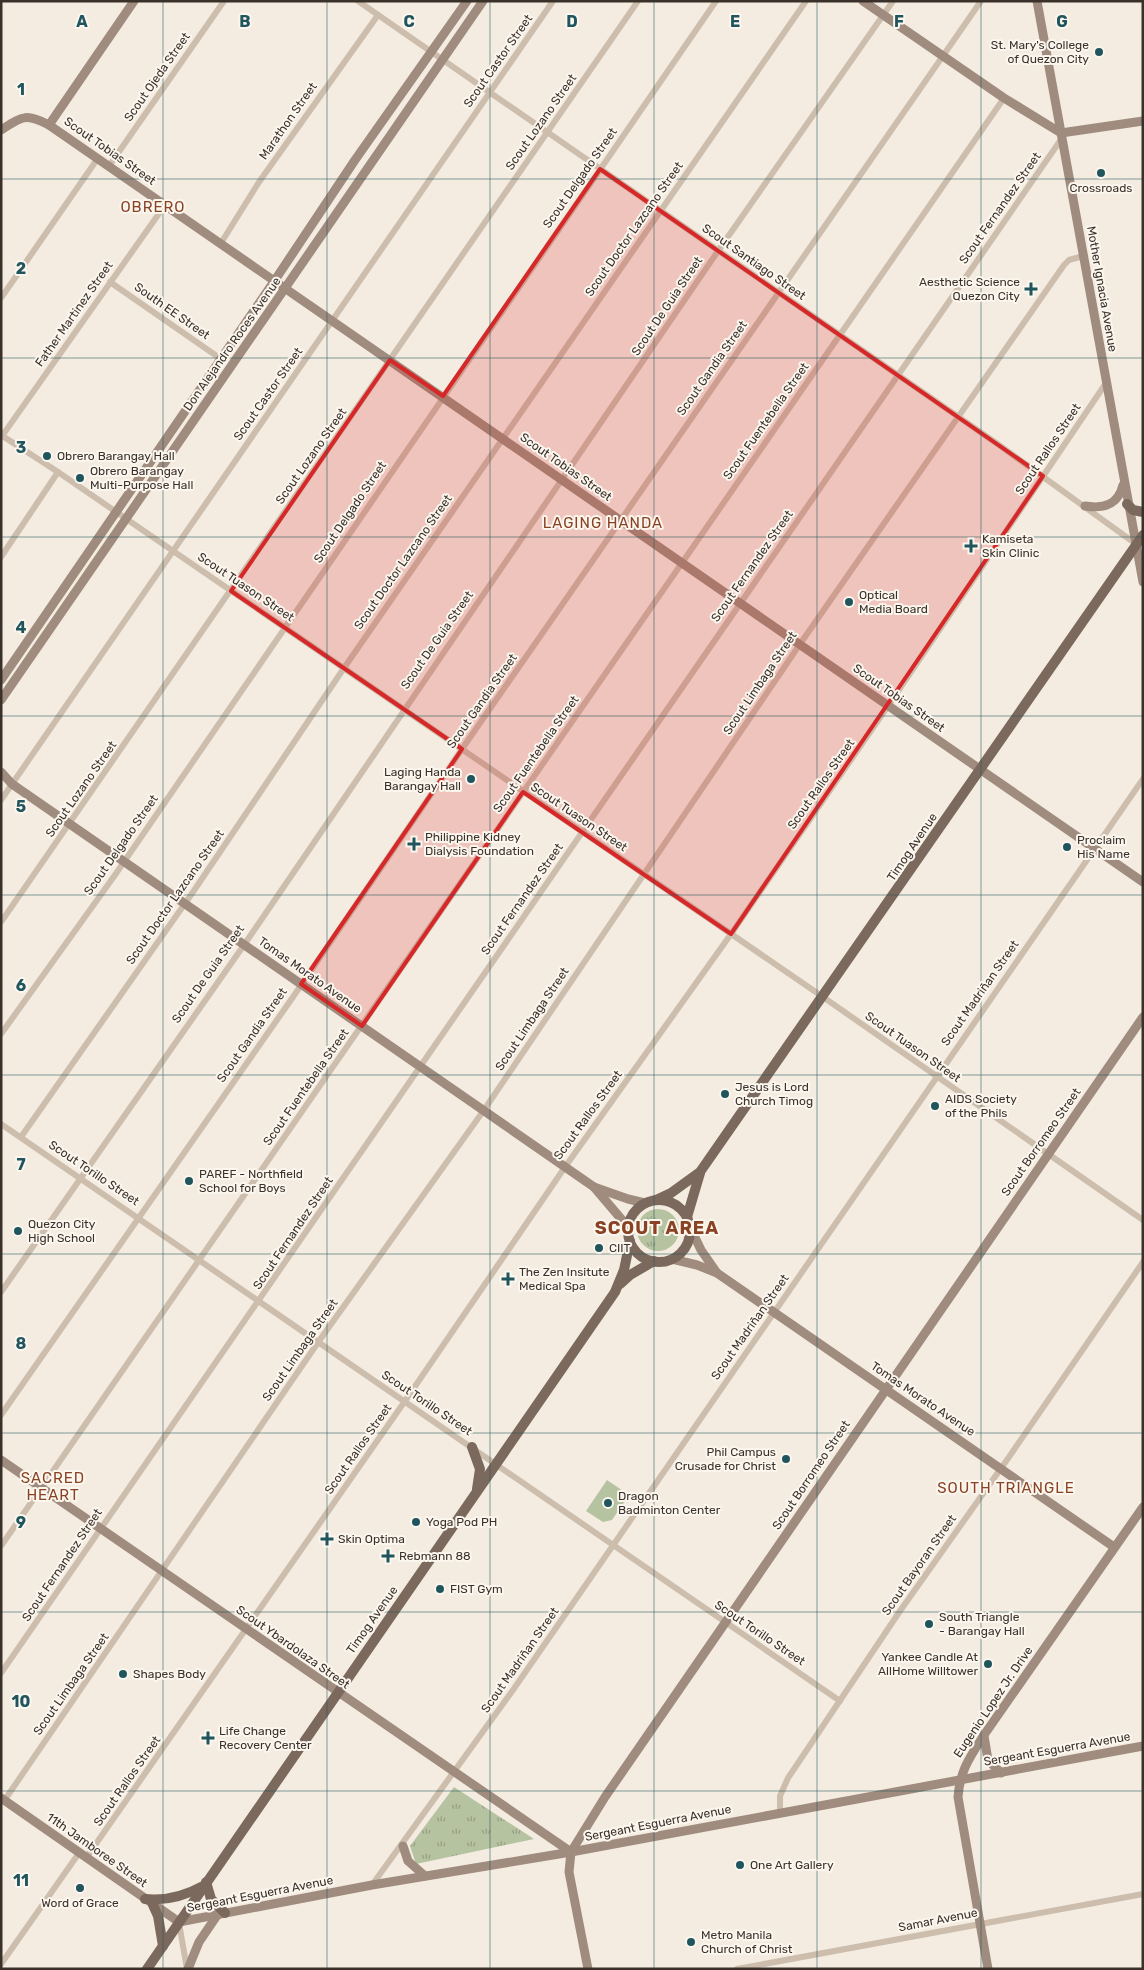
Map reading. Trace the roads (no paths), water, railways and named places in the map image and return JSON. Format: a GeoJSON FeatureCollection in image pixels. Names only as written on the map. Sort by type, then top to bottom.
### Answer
{"type":"FeatureCollection","features":[{"type":"Feature","properties":{"kind":"main road"},"geometry":{"type":"LineString","coordinates":[[1128,504],[1134,510],[1143,512]]}},
{"type":"Feature","properties":{"kind":"main road","name":"Timog Avenue"},"geometry":{"type":"LineString","coordinates":[[656,1200],[671,1193],[700,1172],[1143,535]]}},
{"type":"Feature","properties":{"kind":"main road","name":"Timog Avenue"},"geometry":{"type":"LineString","coordinates":[[688,1221],[700,1172]]}},
{"type":"Feature","properties":{"kind":"main road"},"geometry":{"type":"LineString","coordinates":[[656,1200],[674,1204],[680,1208],[688,1221],[689,1238],[685,1246],[672,1259],[654,1261],[637,1253],[630,1241],[628,1228],[634,1213],[645,1203],[656,1200]]}},
{"type":"Feature","properties":{"kind":"main road","name":"Timog Avenue"},"geometry":{"type":"LineString","coordinates":[[618,1286],[628,1256],[630,1241]]}},
{"type":"Feature","properties":{"kind":"main road","name":"Timog Avenue"},"geometry":{"type":"LineString","coordinates":[[147,1969],[618,1286],[625,1278],[654,1261]]}},
{"type":"Feature","properties":{"kind":"main road"},"geometry":{"type":"LineString","coordinates":[[472,1447],[480,1469],[476,1492]]}},
{"type":"Feature","properties":{"kind":"main road"},"geometry":{"type":"LineString","coordinates":[[163,1946],[158,1916],[149,1902],[189,1893],[205,1884],[222,1914]]}},
{"type":"Feature","properties":{"kind":"street","name":"Scout Ojeda Street"},"geometry":{"type":"LineString","coordinates":[[109,166],[224,1]]}},
{"type":"Feature","properties":{"kind":"street","name":"Scout Santiago Street"},"geometry":{"type":"LineString","coordinates":[[358,1],[1043,476],[1136,544]]}},
{"type":"Feature","properties":{"kind":"street","name":"Don Alejandro Roces Avenue"},"geometry":{"type":"LineString","coordinates":[[1,680],[355,160],[467,1]]}},
{"type":"Feature","properties":{"kind":"street","name":"Don Alejandro Roces Avenue"},"geometry":{"type":"LineString","coordinates":[[1,700],[482,1]]}},
{"type":"Feature","properties":{"kind":"street","name":"Scout Castor Street"},"geometry":{"type":"LineString","coordinates":[[1,800],[553,1]]}},
{"type":"Feature","properties":{"kind":"street","name":"Scout Lozano Street"},"geometry":{"type":"LineString","coordinates":[[1,922],[638,1]]}},
{"type":"Feature","properties":{"kind":"street","name":"Scout Delgado Street"},"geometry":{"type":"LineString","coordinates":[[1,1034],[124,861],[442,396],[716,1]]}},
{"type":"Feature","properties":{"kind":"street","name":"Scout Doctor Lazcano Street"},"geometry":{"type":"LineString","coordinates":[[21,1137],[184,904],[344,668],[806,1]]}},
{"type":"Feature","properties":{"kind":"street"},"geometry":{"type":"LineString","coordinates":[[863,1],[1061,135],[1143,120]]}},
{"type":"Feature","properties":{"kind":"street","name":"Scout De Guia Street"},"geometry":{"type":"LineString","coordinates":[[1,1292],[244,944],[718,251],[893,1]]}},
{"type":"Feature","properties":{"kind":"street","name":"Scout Gandia Street"},"geometry":{"type":"LineString","coordinates":[[1,1414],[302,984],[778,292],[981,1]]}},
{"type":"Feature","properties":{"kind":"street","name":"Mother Ignacia Avenue"},"geometry":{"type":"LineString","coordinates":[[1037,1],[1143,582]]}},
{"type":"Feature","properties":{"kind":"street"},"geometry":{"type":"LineString","coordinates":[[49,125],[132,2]]}},
{"type":"Feature","properties":{"kind":"street","name":"Marathon Street"},"geometry":{"type":"LineString","coordinates":[[221,243],[259,182],[378,15]]}},
{"type":"Feature","properties":{"kind":"street","name":"Scout Fuentebella Street"},"geometry":{"type":"LineString","coordinates":[[1,1546],[1004,98]]}},
{"type":"Feature","properties":{"kind":"street","name":"Scout Tobias Street"},"geometry":{"type":"LineString","coordinates":[[1,130],[24,117],[31,116],[49,125],[1143,882]]}},
{"type":"Feature","properties":{"kind":"street","name":"Scout Fernandez Street"},"geometry":{"type":"LineString","coordinates":[[1,1673],[898,375],[1061,135]]}},
{"type":"Feature","properties":{"kind":"street"},"geometry":{"type":"LineString","coordinates":[[1,298],[98,158]]}},
{"type":"Feature","properties":{"kind":"street","name":"Father Martinez Street"},"geometry":{"type":"LineString","coordinates":[[2,436],[165,204]]}},
{"type":"Feature","properties":{"kind":"street","name":"Scout Limbaga Street"},"geometry":{"type":"LineString","coordinates":[[3,1800],[319,1342],[484,1110],[800,644],[1064,265],[1069,260],[1083,256]]}},
{"type":"Feature","properties":{"kind":"street","name":"South EE Street"},"geometry":{"type":"LineString","coordinates":[[110,282],[220,360]]}},
{"type":"Feature","properties":{"kind":"street","name":"Scout Rallos Street"},"geometry":{"type":"LineString","coordinates":[[1,1964],[83,1856],[246,1629],[565,1167],[731,934],[888,706],[1106,383]]}},
{"type":"Feature","properties":{"kind":"street","name":"Scout Tuason Street"},"geometry":{"type":"LineString","coordinates":[[2,436],[58,472],[644,874],[1143,1220]]}},
{"type":"Feature","properties":{"kind":"street"},"geometry":{"type":"LineString","coordinates":[[1,557],[58,472]]}},
{"type":"Feature","properties":{"kind":"street"},"geometry":{"type":"LineString","coordinates":[[1085,506],[1104,507],[1112,503],[1120,495],[1124,482]]}},
{"type":"Feature","properties":{"kind":"street"},"geometry":{"type":"LineString","coordinates":[[62,590],[72,597]]}},
{"type":"Feature","properties":{"kind":"street","name":"Tomas Morato Avenue"},"geometry":{"type":"LineString","coordinates":[[1,772],[12,784],[594,1187],[645,1203]]}},
{"type":"Feature","properties":{"kind":"street","name":"Scout Madriñan Street"},"geometry":{"type":"LineString","coordinates":[[372,1885],[402,1846],[613,1545],[1143,779]]}},
{"type":"Feature","properties":{"kind":"street","name":"Tomas Morato Avenue"},"geometry":{"type":"LineString","coordinates":[[1,781],[12,784]]}},
{"type":"Feature","properties":{"kind":"street","name":"Scout Borromeo Street"},"geometry":{"type":"LineString","coordinates":[[588,1969],[569,1872],[571,1852],[605,1797],[852,1436],[1143,1018]]}},
{"type":"Feature","properties":{"kind":"street","name":"Scout Torillo Street"},"geometry":{"type":"LineString","coordinates":[[1,1124],[840,1701]]}},
{"type":"Feature","properties":{"kind":"street","name":"Tomas Morato Avenue"},"geometry":{"type":"LineString","coordinates":[[594,1187],[628,1228]]}},
{"type":"Feature","properties":{"kind":"street","name":"Tomas Morato Avenue"},"geometry":{"type":"LineString","coordinates":[[688,1221],[701,1250],[717,1273]]}},
{"type":"Feature","properties":{"kind":"street","name":"Tomas Morato Avenue"},"geometry":{"type":"LineString","coordinates":[[672,1259],[692,1263],[717,1273],[1114,1547]]}},
{"type":"Feature","properties":{"kind":"street","name":"Scout Bayoran Street"},"geometry":{"type":"LineString","coordinates":[[780,1813],[780,1796],[788,1778],[900,1611],[1143,1262]]}},
{"type":"Feature","properties":{"kind":"street","name":"Scout Ybardolaza Street"},"geometry":{"type":"LineString","coordinates":[[1,1460],[571,1852]]}},
{"type":"Feature","properties":{"kind":"street","name":"Eugenio Lopez Jr. Drive"},"geometry":{"type":"LineString","coordinates":[[988,1969],[958,1797],[964,1765],[1143,1507]]}},
{"type":"Feature","properties":{"kind":"street"},"geometry":{"type":"LineString","coordinates":[[984,1735],[988,1760],[1001,1773]]}},
{"type":"Feature","properties":{"kind":"street","name":"Sergeant Esguerra Avenue"},"geometry":{"type":"LineString","coordinates":[[179,1922],[372,1885],[571,1852],[1143,1746]]}},
{"type":"Feature","properties":{"kind":"street","name":"11th Jamboree Street"},"geometry":{"type":"LineString","coordinates":[[3,1800],[179,1922]]}},
{"type":"Feature","properties":{"kind":"street"},"geometry":{"type":"LineString","coordinates":[[402,1846],[408,1861],[425,1876]]}},
{"type":"Feature","properties":{"kind":"street","name":"Samar Avenue"},"geometry":{"type":"LineString","coordinates":[[737,1969],[1143,1894]]}},
{"type":"Feature","properties":{"kind":"street"},"geometry":{"type":"LineString","coordinates":[[188,1969],[200,1942],[222,1914]]}},
{"type":"Feature","properties":{"kind":"street"},"geometry":{"type":"LineString","coordinates":[[179,1922],[188,1969]]}},
{"type":"Feature","properties":{"kind":"place","name":"St. Mary's College of Quezon City"},"geometry":{"type":"Point","coordinates":[1099,52]}},
{"type":"Feature","properties":{"kind":"place","name":"Crossroads"},"geometry":{"type":"Point","coordinates":[1101,173]}},
{"type":"Feature","properties":{"kind":"place","name":"Aesthetic Science Quezon City"},"geometry":{"type":"Point","coordinates":[1031,289]}},
{"type":"Feature","properties":{"kind":"place","name":"Obrero Barangay Hall"},"geometry":{"type":"Point","coordinates":[47,456]}},
{"type":"Feature","properties":{"kind":"place","name":"Obrero Barangay Multi-Purpose Hall"},"geometry":{"type":"Point","coordinates":[80,478]}},
{"type":"Feature","properties":{"kind":"place","name":"Kamiseta Skin Clinic"},"geometry":{"type":"Point","coordinates":[971,546]}},
{"type":"Feature","properties":{"kind":"place","name":"Optical Media Board"},"geometry":{"type":"Point","coordinates":[849,602]}},
{"type":"Feature","properties":{"kind":"place","name":"Laging Handa Barangay Hall"},"geometry":{"type":"Point","coordinates":[471,779]}},
{"type":"Feature","properties":{"kind":"place","name":"Philippine Kidney Dialysis Foundation"},"geometry":{"type":"Point","coordinates":[414,844]}},
{"type":"Feature","properties":{"kind":"place","name":"Proclaim His Name"},"geometry":{"type":"Point","coordinates":[1067,847]}},
{"type":"Feature","properties":{"kind":"place","name":"Jesus is Lord Church Timog"},"geometry":{"type":"Point","coordinates":[725,1094]}},
{"type":"Feature","properties":{"kind":"place","name":"AIDS Society of the Phils"},"geometry":{"type":"Point","coordinates":[935,1106]}},
{"type":"Feature","properties":{"kind":"place","name":"PAREF - Northfield School for Boys"},"geometry":{"type":"Point","coordinates":[189,1181]}},
{"type":"Feature","properties":{"kind":"place","name":"Quezon City High School"},"geometry":{"type":"Point","coordinates":[18,1231]}},
{"type":"Feature","properties":{"kind":"place","name":"CIIT"},"geometry":{"type":"Point","coordinates":[599,1248]}},
{"type":"Feature","properties":{"kind":"place","name":"The Zen Insitute Medical Spa"},"geometry":{"type":"Point","coordinates":[508,1279]}},
{"type":"Feature","properties":{"kind":"place","name":"Phil Campus Crusade for Christ"},"geometry":{"type":"Point","coordinates":[786,1459]}},
{"type":"Feature","properties":{"kind":"place","name":"Dragon Badminton Center"},"geometry":{"type":"Point","coordinates":[608,1503]}},
{"type":"Feature","properties":{"kind":"place","name":"Yoga Pod PH"},"geometry":{"type":"Point","coordinates":[416,1522]}},
{"type":"Feature","properties":{"kind":"place","name":"Skin Optima"},"geometry":{"type":"Point","coordinates":[327,1539]}},
{"type":"Feature","properties":{"kind":"place","name":"Rebmann 88"},"geometry":{"type":"Point","coordinates":[388,1556]}},
{"type":"Feature","properties":{"kind":"place","name":"FIST Gym"},"geometry":{"type":"Point","coordinates":[440,1589]}},
{"type":"Feature","properties":{"kind":"place","name":"South Triangle - Barangay Hall"},"geometry":{"type":"Point","coordinates":[929,1624]}},
{"type":"Feature","properties":{"kind":"place","name":"Yankee Candle At AllHome Willtower"},"geometry":{"type":"Point","coordinates":[988,1664]}},
{"type":"Feature","properties":{"kind":"place","name":"Shapes Body"},"geometry":{"type":"Point","coordinates":[123,1674]}},
{"type":"Feature","properties":{"kind":"place","name":"Life Change Recovery Center"},"geometry":{"type":"Point","coordinates":[208,1738]}},
{"type":"Feature","properties":{"kind":"place","name":"One Art Gallery"},"geometry":{"type":"Point","coordinates":[740,1865]}},
{"type":"Feature","properties":{"kind":"place","name":"Word of Grace"},"geometry":{"type":"Point","coordinates":[80,1888]}},
{"type":"Feature","properties":{"kind":"place","name":"Metro Manila Church of Christ"},"geometry":{"type":"Point","coordinates":[691,1942]}},
{"type":"Feature","properties":{"kind":"district","name":"OBRERO"},"geometry":{"type":"Point","coordinates":[153,207]}},
{"type":"Feature","properties":{"kind":"district","name":"LAGING HANDA"},"geometry":{"type":"Point","coordinates":[603,523]}},
{"type":"Feature","properties":{"kind":"district","name":"SCOUT AREA"},"geometry":{"type":"Point","coordinates":[657,1228]}},
{"type":"Feature","properties":{"kind":"district","name":"SACRED HEART"},"geometry":{"type":"Point","coordinates":[53,1486]}},
{"type":"Feature","properties":{"kind":"district","name":"SOUTH TRIANGLE"},"geometry":{"type":"Point","coordinates":[1006,1488]}}]}
